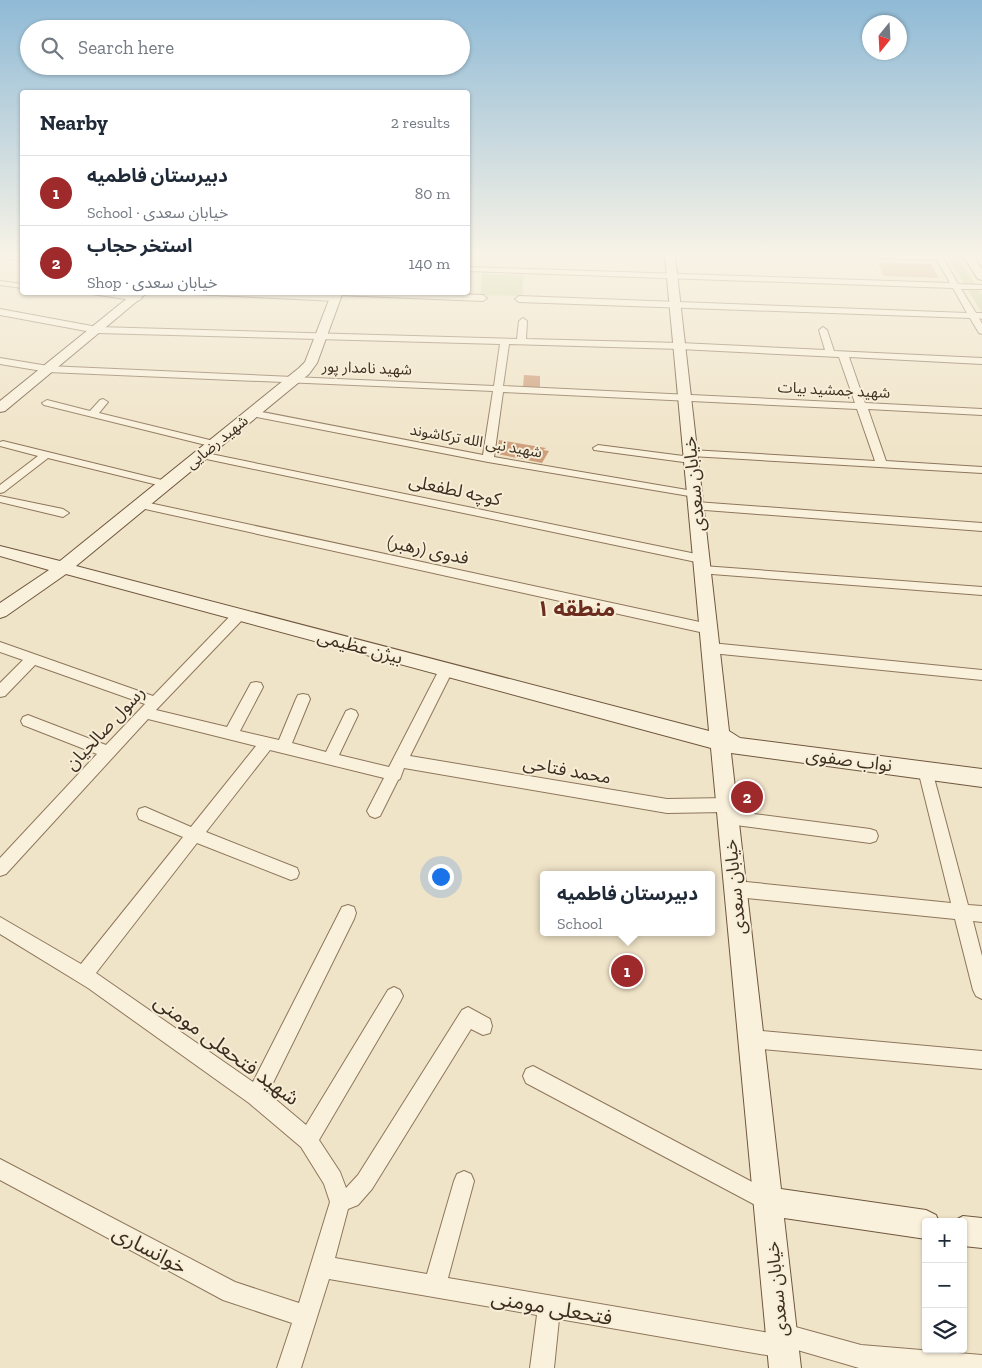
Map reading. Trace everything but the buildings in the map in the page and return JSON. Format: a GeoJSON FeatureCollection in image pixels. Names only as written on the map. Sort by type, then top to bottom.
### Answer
{"type":"FeatureCollection","features":[{"type":"Feature","properties":{"kind":"main road","name":"خیابان سعدی"},"geometry":{"type":"LineString","coordinates":[[677,320],[783,1350]]}},
{"type":"Feature","properties":{"kind":"main road","name":"شهید رضایی"},"geometry":{"type":"LineString","coordinates":[[0,612],[63,568],[293,380]]}},
{"type":"Feature","properties":{"kind":"main road","name":"بیژن عظیمی"},"geometry":{"type":"LineString","coordinates":[[0,551],[712,740],[720,735]]}},
{"type":"Feature","properties":{"kind":"main road","name":"نواب صفوی"},"geometry":{"type":"LineString","coordinates":[[720,735],[735,746],[982,778]]}},
{"type":"Feature","properties":{"kind":"main road"},"geometry":{"type":"LineString","coordinates":[[768,1201],[922,1224]]}},
{"type":"Feature","properties":{"kind":"main road"},"geometry":{"type":"LineString","coordinates":[[967,1232],[982,1234]]}},
{"type":"Feature","properties":{"kind":"street"},"geometry":{"type":"LineString","coordinates":[[42,320],[97,330],[680,346],[982,361]]}},
{"type":"Feature","properties":{"kind":"street"},"geometry":{"type":"LineString","coordinates":[[0,408],[110,320]]}},
{"type":"Feature","properties":{"kind":"street","name":"شهید رضایی"},"geometry":{"type":"LineString","coordinates":[[293,380],[311,363],[327,320]]}},
{"type":"Feature","properties":{"kind":"street"},"geometry":{"type":"LineString","coordinates":[[521,341],[523,321]]}},
{"type":"Feature","properties":{"kind":"street"},"geometry":{"type":"LineString","coordinates":[[823,330],[830,353]]}},
{"type":"Feature","properties":{"kind":"street"},"geometry":{"type":"LineString","coordinates":[[488,459],[505,341]]}},
{"type":"Feature","properties":{"kind":"street"},"geometry":{"type":"LineString","coordinates":[[843,354],[882,464]]}},
{"type":"Feature","properties":{"kind":"street","name":"شهید نامدار پور"},"geometry":{"type":"LineString","coordinates":[[0,361],[48,369],[685,397]]}},
{"type":"Feature","properties":{"kind":"street","name":"شهید جمشید بیات"},"geometry":{"type":"LineString","coordinates":[[685,397],[982,412]]}},
{"type":"Feature","properties":{"kind":"street"},"geometry":{"type":"LineString","coordinates":[[93,414],[103,402]]}},
{"type":"Feature","properties":{"kind":"street"},"geometry":{"type":"LineString","coordinates":[[47,403],[214,444]]}},
{"type":"Feature","properties":{"kind":"street","name":"شهید نبی الله ترکاشوند"},"geometry":{"type":"LineString","coordinates":[[252,413],[696,500],[982,527]]}},
{"type":"Feature","properties":{"kind":"street"},"geometry":{"type":"LineString","coordinates":[[3,444],[166,484]]}},
{"type":"Feature","properties":{"kind":"street"},"geometry":{"type":"LineString","coordinates":[[598,448],[691,457],[882,464],[982,470]]}},
{"type":"Feature","properties":{"kind":"street"},"geometry":{"type":"LineString","coordinates":[[0,490],[47,454]]}},
{"type":"Feature","properties":{"kind":"street","name":"کوچه لطفعلی"},"geometry":{"type":"LineString","coordinates":[[201,455],[702,564]]}},
{"type":"Feature","properties":{"kind":"street"},"geometry":{"type":"LineString","coordinates":[[0,498],[63,513]]}},
{"type":"Feature","properties":{"kind":"street","name":"فدوی (رهبر)"},"geometry":{"type":"LineString","coordinates":[[140,505],[710,639],[982,675]]}},
{"type":"Feature","properties":{"kind":"street"},"geometry":{"type":"LineString","coordinates":[[702,564],[982,591]]}},
{"type":"Feature","properties":{"kind":"street","name":"رسول صالحیان"},"geometry":{"type":"LineString","coordinates":[[0,869],[150,707],[240,615]]}},
{"type":"Feature","properties":{"kind":"street","name":"محمد فتاحی"},"geometry":{"type":"LineString","coordinates":[[0,646],[150,707],[230,735],[329,760],[667,806],[728,811],[870,836]]}},
{"type":"Feature","properties":{"kind":"street"},"geometry":{"type":"LineString","coordinates":[[0,692],[33,658]]}},
{"type":"Feature","properties":{"kind":"street"},"geometry":{"type":"LineString","coordinates":[[376,811],[446,670]]}},
{"type":"Feature","properties":{"kind":"street"},"geometry":{"type":"LineString","coordinates":[[230,735],[256,688]]}},
{"type":"Feature","properties":{"kind":"street"},"geometry":{"type":"LineString","coordinates":[[283,748],[303,699]]}},
{"type":"Feature","properties":{"kind":"street"},"geometry":{"type":"LineString","coordinates":[[329,760],[352,715]]}},
{"type":"Feature","properties":{"kind":"street"},"geometry":{"type":"LineString","coordinates":[[28,721],[108,752]]}},
{"type":"Feature","properties":{"kind":"street"},"geometry":{"type":"LineString","coordinates":[[84,976],[266,744]]}},
{"type":"Feature","properties":{"kind":"street"},"geometry":{"type":"LineString","coordinates":[[925,770],[982,990]]}},
{"type":"Feature","properties":{"kind":"street"},"geometry":{"type":"LineString","coordinates":[[144,814],[291,873]]}},
{"type":"Feature","properties":{"kind":"street"},"geometry":{"type":"LineString","coordinates":[[736,889],[982,914]]}},
{"type":"Feature","properties":{"kind":"street"},"geometry":{"type":"LineString","coordinates":[[256,1096],[348,913]]}},
{"type":"Feature","properties":{"kind":"street","name":"شهید فتحعلی مومنی"},"geometry":{"type":"LineString","coordinates":[[0,925],[84,976],[256,1096],[308,1140],[333,1179],[340,1202]]}},
{"type":"Feature","properties":{"kind":"street"},"geometry":{"type":"LineString","coordinates":[[308,1140],[394,996]]}},
{"type":"Feature","properties":{"kind":"street"},"geometry":{"type":"LineString","coordinates":[[288,1368],[322,1267],[340,1202],[351,1198],[365,1182],[468,1016],[483,1026]]}},
{"type":"Feature","properties":{"kind":"street"},"geometry":{"type":"LineString","coordinates":[[751,1039],[982,1060]]}},
{"type":"Feature","properties":{"kind":"street"},"geometry":{"type":"LineString","coordinates":[[533,1076],[768,1201]]}},
{"type":"Feature","properties":{"kind":"street","name":"خوانساری"},"geometry":{"type":"LineString","coordinates":[[0,1169],[231,1292],[306,1316]]}},
{"type":"Feature","properties":{"kind":"street"},"geometry":{"type":"LineString","coordinates":[[434,1286],[464,1181]]}},
{"type":"Feature","properties":{"kind":"street","name":"فتحعلی مومنی"},"geometry":{"type":"LineString","coordinates":[[322,1267],[783,1350],[982,1367]]}},
{"type":"Feature","properties":{"kind":"street"},"geometry":{"type":"LineString","coordinates":[[542,1368],[549,1307]]}},
{"type":"Feature","properties":{"kind":"place","name":"استخر حجاب"},"geometry":{"type":"Point","coordinates":[747,797]}},
{"type":"Feature","properties":{"kind":"place","name":"دبیرستان فاطمیه"},"geometry":{"type":"Point","coordinates":[627,971]}},
{"type":"Feature","properties":{"kind":"district","name":"منطقه ۱"},"geometry":{"type":"Point","coordinates":[576,608]}}]}
